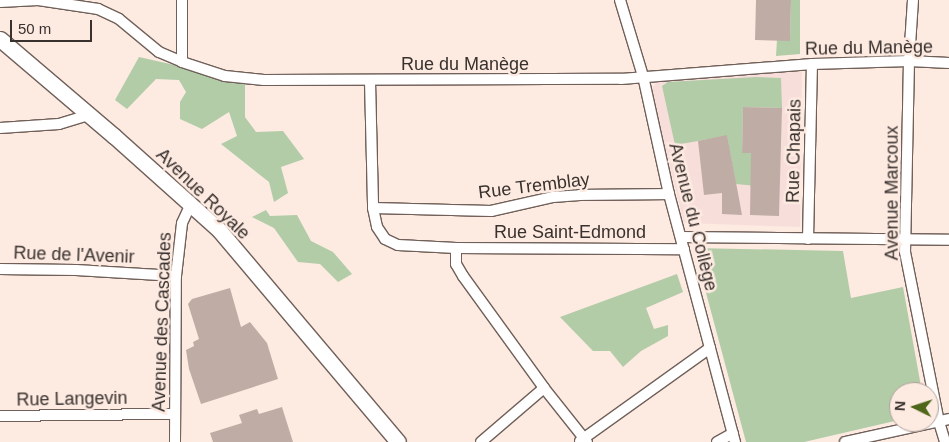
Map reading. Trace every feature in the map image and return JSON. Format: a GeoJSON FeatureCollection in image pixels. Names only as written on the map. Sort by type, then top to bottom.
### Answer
{"type":"FeatureCollection","features":[{"type":"Feature","properties":{"kind":"main road","name":"Avenue Royale"},"geometry":{"type":"LineString","coordinates":[[0,39],[219,230],[398,442]]}},
{"type":"Feature","properties":{"kind":"street","name":"Rue du Manège"},"geometry":{"type":"LineString","coordinates":[[0,2],[38,0],[98,9],[119,19],[159,52],[182,62],[225,76],[264,80],[621,79],[812,64],[909,61],[949,63]]}},
{"type":"Feature","properties":{"kind":"street"},"geometry":{"type":"LineString","coordinates":[[182,0],[182,62]]}},
{"type":"Feature","properties":{"kind":"street","name":"Avenue du Collège"},"geometry":{"type":"LineString","coordinates":[[620,0],[642,76],[669,194],[734,438]]}},
{"type":"Feature","properties":{"kind":"street","name":"Avenue Marcoux"},"geometry":{"type":"LineString","coordinates":[[913,0],[909,61],[905,252],[944,421],[945,442]]}},
{"type":"Feature","properties":{"kind":"street","name":"Rue Chapais"},"geometry":{"type":"LineString","coordinates":[[808,238],[812,64]]}},
{"type":"Feature","properties":{"kind":"street","name":"Rue Saint-Edmond"},"geometry":{"type":"LineString","coordinates":[[370,81],[373,208],[378,227],[385,239],[398,245],[456,248],[684,249]]}},
{"type":"Feature","properties":{"kind":"street"},"geometry":{"type":"LineString","coordinates":[[0,128],[59,124],[89,115]]}},
{"type":"Feature","properties":{"kind":"street","name":"Rue Tremblay"},"geometry":{"type":"LineString","coordinates":[[373,208],[491,212],[553,197],[580,194],[669,194]]}},
{"type":"Feature","properties":{"kind":"street","name":"Avenue des Cascades"},"geometry":{"type":"LineString","coordinates":[[175,442],[176,276],[182,223],[190,206]]}},
{"type":"Feature","properties":{"kind":"street"},"geometry":{"type":"LineString","coordinates":[[681,237],[949,240]]}},
{"type":"Feature","properties":{"kind":"street"},"geometry":{"type":"LineString","coordinates":[[456,248],[456,264],[463,276],[584,441],[710,348]]}},
{"type":"Feature","properties":{"kind":"street","name":"Rue de l'Avenir"},"geometry":{"type":"LineString","coordinates":[[0,269],[76,270],[176,276]]}},
{"type":"Feature","properties":{"kind":"street"},"geometry":{"type":"LineString","coordinates":[[480,442],[544,388]]}},
{"type":"Feature","properties":{"kind":"street","name":"Rue Langevin"},"geometry":{"type":"LineString","coordinates":[[0,416],[175,414]]}},
{"type":"Feature","properties":{"kind":"street"},"geometry":{"type":"LineString","coordinates":[[845,442],[944,421]]}},
{"type":"Feature","properties":{"kind":"street"},"geometry":{"type":"LineString","coordinates":[[716,442],[734,438]]}},
{"type":"Feature","properties":{"kind":"shaded area"},"geometry":{"type":"Polygon","coordinates":[[[802,68],[800,227],[684,223],[651,90],[659,80],[802,68]]]}},
{"type":"Feature","properties":{"kind":"green space"},"geometry":{"type":"Polygon","coordinates":[[[791,0],[800,0],[800,54],[776,56],[777,40],[790,40],[791,0]]]}},
{"type":"Feature","properties":{"kind":"green space"},"geometry":{"type":"Polygon","coordinates":[[[139,57],[245,81],[245,117],[256,132],[283,131],[304,159],[281,167],[288,193],[274,202],[269,182],[221,144],[237,136],[229,112],[202,129],[180,119],[180,102],[186,92],[179,80],[156,79],[127,109],[115,100],[139,57]]]}},
{"type":"Feature","properties":{"kind":"green space"},"geometry":{"type":"Polygon","coordinates":[[[756,77],[781,78],[782,108],[743,107],[742,153],[751,153],[751,172],[759,172],[766,187],[736,184],[727,136],[675,145],[662,86],[668,82],[756,77]]]}},
{"type":"Feature","properties":{"kind":"green space"},"geometry":{"type":"Polygon","coordinates":[[[266,210],[270,216],[297,215],[311,241],[333,252],[352,274],[338,282],[320,264],[298,262],[274,228],[252,217],[266,210]]]}},
{"type":"Feature","properties":{"kind":"green space"},"geometry":{"type":"Polygon","coordinates":[[[694,248],[843,251],[851,298],[903,287],[920,382],[889,382],[889,422],[804,442],[746,442],[694,248]]]}},
{"type":"Feature","properties":{"kind":"green space"},"geometry":{"type":"Polygon","coordinates":[[[677,274],[683,292],[646,308],[654,329],[668,325],[668,336],[641,351],[623,367],[610,351],[593,351],[560,317],[677,274]]]}},
{"type":"Feature","properties":{"kind":"building"},"geometry":{"type":"Polygon","coordinates":[[[756,0],[791,0],[790,41],[755,40],[756,0]]]}},
{"type":"Feature","properties":{"kind":"building"},"geometry":{"type":"Polygon","coordinates":[[[743,107],[782,108],[779,216],[750,215],[751,153],[742,153],[743,107]]]}},
{"type":"Feature","properties":{"kind":"building"},"geometry":{"type":"Polygon","coordinates":[[[727,135],[742,215],[722,214],[722,193],[704,195],[698,141],[727,135]]]}},
{"type":"Feature","properties":{"kind":"building"},"geometry":{"type":"Polygon","coordinates":[[[230,288],[241,327],[250,322],[267,343],[278,379],[201,404],[189,369],[186,350],[194,346],[193,342],[199,339],[188,304],[192,299],[230,288]]]}},
{"type":"Feature","properties":{"kind":"building"},"geometry":{"type":"Polygon","coordinates":[[[282,407],[293,442],[213,442],[210,433],[242,423],[239,415],[257,409],[259,414],[282,407]]]}}]}
